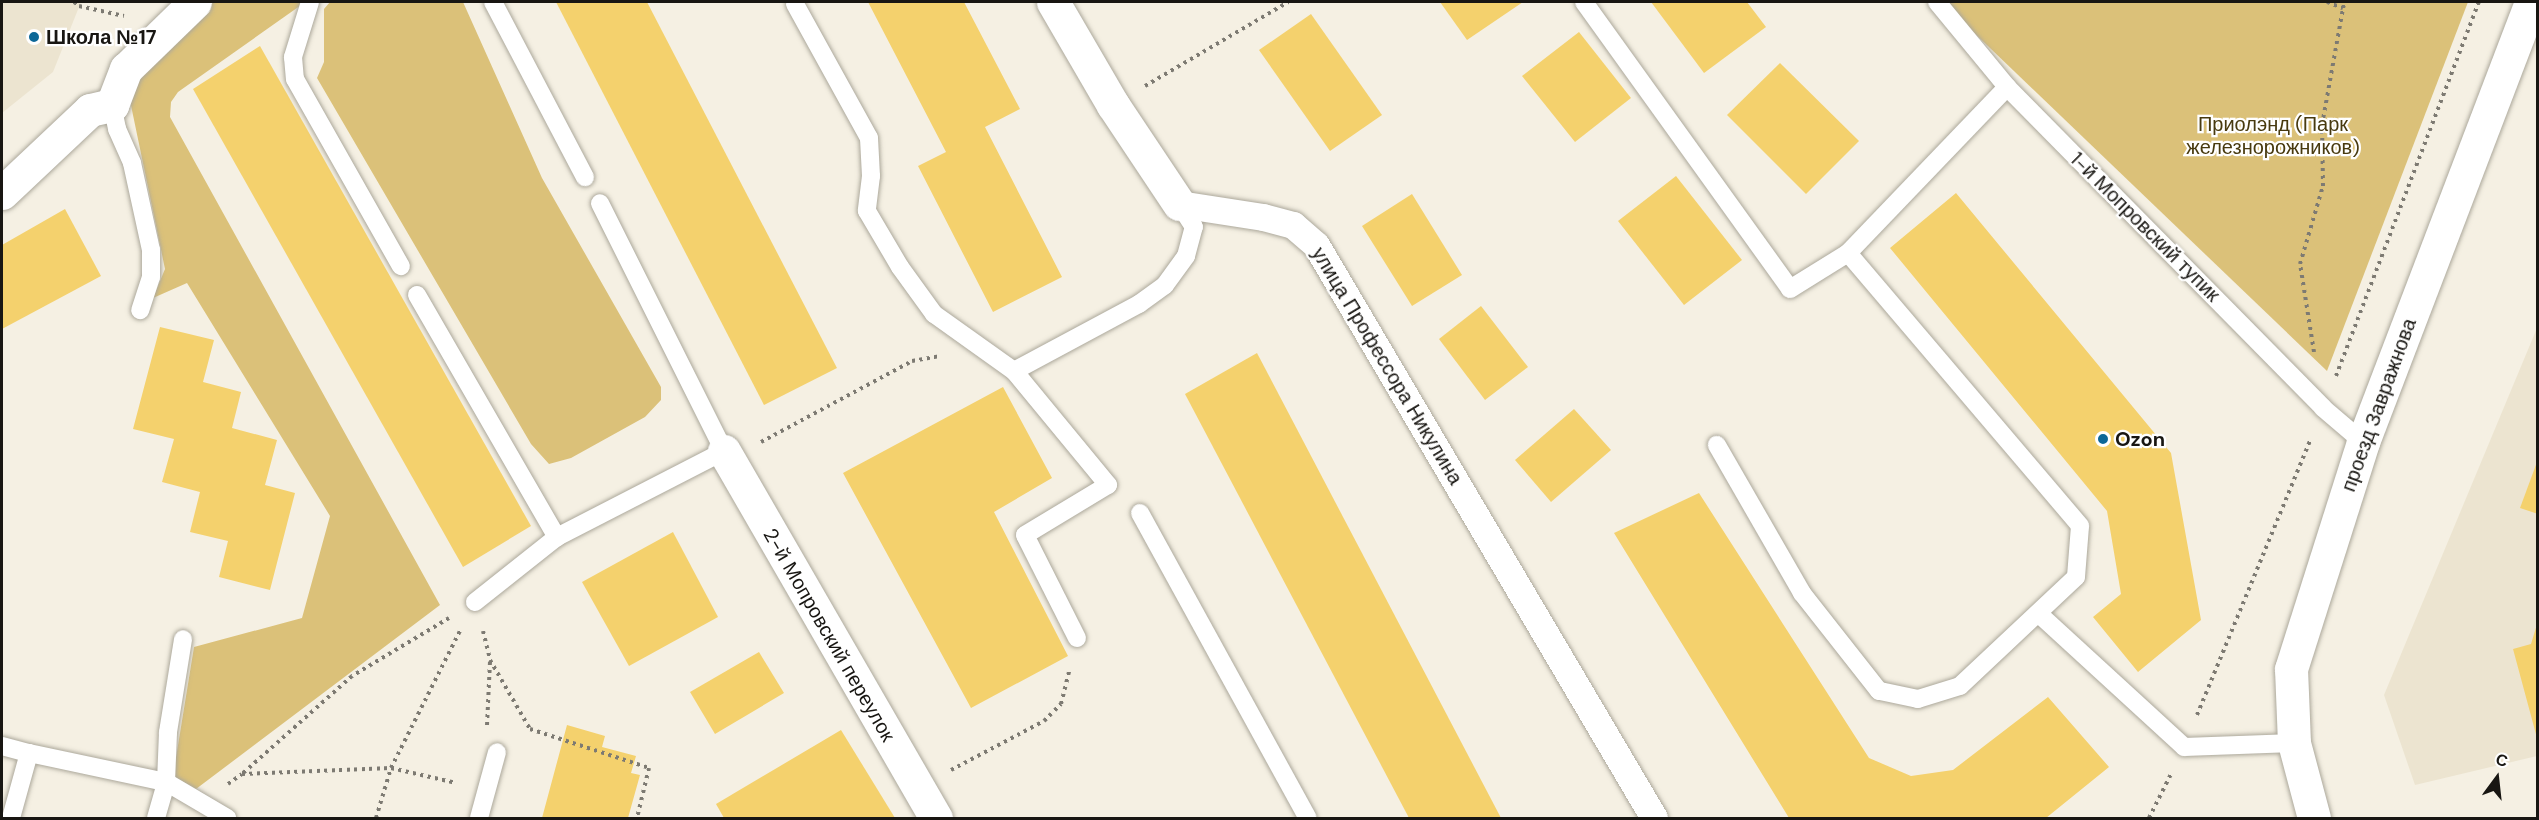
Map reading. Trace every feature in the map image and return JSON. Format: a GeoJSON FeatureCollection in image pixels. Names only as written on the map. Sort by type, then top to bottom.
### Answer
{"type":"FeatureCollection","features":[{"type":"Feature","properties":{"kind":"street"},"geometry":{"type":"LineString","coordinates":[[2,193],[90,110],[112,105],[126,69],[195,2]]}},
{"type":"Feature","properties":{"kind":"street"},"geometry":{"type":"LineString","coordinates":[[1053,2],[1113,105],[1179,204]]}},
{"type":"Feature","properties":{"kind":"street","name":"проезд Завражнова"},"geometry":{"type":"LineString","coordinates":[[2314,819],[2294,742],[2291,669],[2362,442],[2531,2]]}},
{"type":"Feature","properties":{"kind":"street","name":"улица Профессора Никулина"},"geometry":{"type":"LineString","coordinates":[[1179,204],[1263,217],[1293,225],[1316,244],[1654,819]]}},
{"type":"Feature","properties":{"kind":"street","name":"2-й Мопровский переулок"},"geometry":{"type":"LineString","coordinates":[[726,455],[915,787],[936,819]]}},
{"type":"Feature","properties":{"kind":"lane"},"geometry":{"type":"LineString","coordinates":[[310,2],[292,57],[295,80],[401,266]]}},
{"type":"Feature","properties":{"kind":"lane"},"geometry":{"type":"LineString","coordinates":[[493,2],[585,177]]}},
{"type":"Feature","properties":{"kind":"lane"},"geometry":{"type":"LineString","coordinates":[[1584,2],[1790,290],[1848,253],[2007,87]]}},
{"type":"Feature","properties":{"kind":"lane","name":"1-й Мопровский тупик"},"geometry":{"type":"LineString","coordinates":[[1937,2],[2007,87],[2324,408],[2362,442]]}},
{"type":"Feature","properties":{"kind":"lane"},"geometry":{"type":"LineString","coordinates":[[795,4],[869,138],[871,176],[867,211],[934,314],[1014,371],[1108,485],[1025,535],[1077,638]]}},
{"type":"Feature","properties":{"kind":"lane"},"geometry":{"type":"LineString","coordinates":[[112,105],[117,129],[132,163],[151,250],[151,277],[140,310]]}},
{"type":"Feature","properties":{"kind":"lane"},"geometry":{"type":"LineString","coordinates":[[475,602],[557,537],[726,455],[600,203]]}},
{"type":"Feature","properties":{"kind":"lane"},"geometry":{"type":"LineString","coordinates":[[1014,371],[1139,304],[1165,285],[1186,256],[1194,227],[1179,204]]}},
{"type":"Feature","properties":{"kind":"lane"},"geometry":{"type":"LineString","coordinates":[[1717,445],[1802,593],[1879,691],[1918,699],[1960,686],[2076,577],[2080,526],[1848,253]]}},
{"type":"Feature","properties":{"kind":"lane"},"geometry":{"type":"LineString","coordinates":[[417,295],[557,537]]}},
{"type":"Feature","properties":{"kind":"lane"},"geometry":{"type":"LineString","coordinates":[[1140,513],[1308,819]]}},
{"type":"Feature","properties":{"kind":"lane"},"geometry":{"type":"LineString","coordinates":[[2039,614],[2184,747],[2294,742]]}},
{"type":"Feature","properties":{"kind":"lane"},"geometry":{"type":"LineString","coordinates":[[156,819],[166,782],[168,732],[183,639]]}},
{"type":"Feature","properties":{"kind":"lane"},"geometry":{"type":"LineString","coordinates":[[2,747],[166,782],[227,819]]}},
{"type":"Feature","properties":{"kind":"lane"},"geometry":{"type":"LineString","coordinates":[[479,819],[497,752]]}},
{"type":"Feature","properties":{"kind":"lane"},"geometry":{"type":"LineString","coordinates":[[11,819],[29,753]]}},
{"type":"Feature","properties":{"kind":"path"},"geometry":{"type":"LineString","coordinates":[[74,2],[79,6]]}},
{"type":"Feature","properties":{"kind":"path"},"geometry":{"type":"LineString","coordinates":[[1113,105],[1288,2]]}},
{"type":"Feature","properties":{"kind":"path"},"geometry":{"type":"LineString","coordinates":[[2327,2],[2343,8]]}},
{"type":"Feature","properties":{"kind":"path"},"geometry":{"type":"LineString","coordinates":[[2324,408],[2300,264],[2323,186],[2322,125],[2345,2]]}},
{"type":"Feature","properties":{"kind":"path"},"geometry":{"type":"LineString","coordinates":[[726,455],[912,361],[980,348]]}},
{"type":"Feature","properties":{"kind":"path"},"geometry":{"type":"LineString","coordinates":[[475,602],[490,660],[530,729],[649,768],[637,819]]}},
{"type":"Feature","properties":{"kind":"path"},"geometry":{"type":"LineString","coordinates":[[475,602],[352,676],[242,774],[391,768],[487,791]]}},
{"type":"Feature","properties":{"kind":"path"},"geometry":{"type":"LineString","coordinates":[[376,819],[391,768],[475,602]]}},
{"type":"Feature","properties":{"kind":"path"},"geometry":{"type":"LineString","coordinates":[[915,787],[1044,721],[1061,704],[1077,638]]}},
{"type":"Feature","properties":{"kind":"path"},"geometry":{"type":"LineString","coordinates":[[490,660],[487,740],[497,752]]}},
{"type":"Feature","properties":{"kind":"shaded area","name":"Школа №17"},"geometry":{"type":"Polygon","coordinates":[[[2,2],[81,2],[53,72],[2,113],[2,2]]]}},
{"type":"Feature","properties":{"kind":"shaded area"},"geometry":{"type":"Polygon","coordinates":[[[2537,328],[2537,756],[2415,785],[2384,695],[2537,328]]]}},
{"type":"Feature","properties":{"kind":"green space"},"geometry":{"type":"Polygon","coordinates":[[[212,2],[304,3],[178,92],[171,102],[170,117],[440,605],[196,789],[173,776],[194,647],[302,618],[330,516],[187,283],[153,298],[165,269],[128,91],[212,2]]]}},
{"type":"Feature","properties":{"kind":"green space"},"geometry":{"type":"Polygon","coordinates":[[[330,2],[463,2],[542,178],[661,387],[661,400],[645,417],[571,458],[549,464],[531,444],[317,78],[324,62],[324,9],[330,2]]]}},
{"type":"Feature","properties":{"kind":"green space","name":"Приолэнд (Парк железнорожников)"},"geometry":{"type":"Polygon","coordinates":[[[1942,2],[2468,2],[2327,371],[1942,2]]]}},
{"type":"Feature","properties":{"kind":"building"},"geometry":{"type":"Polygon","coordinates":[[[556,2],[647,2],[837,368],[764,405],[556,2]]]}},
{"type":"Feature","properties":{"kind":"building"},"geometry":{"type":"Polygon","coordinates":[[[868,2],[964,2],[1020,109],[985,127],[1062,277],[993,312],[918,166],[946,152],[868,2]]]}},
{"type":"Feature","properties":{"kind":"building"},"geometry":{"type":"Polygon","coordinates":[[[1440,2],[1523,2],[1467,40],[1440,2]]]}},
{"type":"Feature","properties":{"kind":"building"},"geometry":{"type":"Polygon","coordinates":[[[1651,2],[1747,2],[1766,27],[1704,73],[1651,2]]]}},
{"type":"Feature","properties":{"kind":"building"},"geometry":{"type":"Polygon","coordinates":[[[1311,14],[1382,115],[1330,151],[1259,50],[1311,14]]]}},
{"type":"Feature","properties":{"kind":"building"},"geometry":{"type":"Polygon","coordinates":[[[1579,32],[1631,98],[1575,142],[1522,76],[1579,32]]]}},
{"type":"Feature","properties":{"kind":"building"},"geometry":{"type":"Polygon","coordinates":[[[260,46],[531,526],[463,567],[193,89],[260,46]]]}},
{"type":"Feature","properties":{"kind":"building"},"geometry":{"type":"Polygon","coordinates":[[[1780,63],[1859,141],[1806,194],[1727,115],[1780,63]]]}},
{"type":"Feature","properties":{"kind":"building"},"geometry":{"type":"Polygon","coordinates":[[[1676,176],[1742,260],[1684,305],[1618,221],[1676,176]]]}},
{"type":"Feature","properties":{"kind":"building"},"geometry":{"type":"Polygon","coordinates":[[[1956,193],[2171,453],[2201,620],[2138,672],[2093,617],[2121,594],[2107,511],[1890,248],[1956,193]]]}},
{"type":"Feature","properties":{"kind":"building"},"geometry":{"type":"Polygon","coordinates":[[[1412,194],[1462,275],[1412,306],[1362,226],[1412,194]]]}},
{"type":"Feature","properties":{"kind":"building"},"geometry":{"type":"Polygon","coordinates":[[[65,209],[101,276],[2,329],[2,245],[65,209]]]}},
{"type":"Feature","properties":{"kind":"building"},"geometry":{"type":"Polygon","coordinates":[[[1481,306],[1528,367],[1485,400],[1439,339],[1481,306]]]}},
{"type":"Feature","properties":{"kind":"building"},"geometry":{"type":"Polygon","coordinates":[[[160,327],[214,340],[203,382],[241,392],[232,428],[277,440],[265,485],[295,493],[270,590],[219,577],[228,541],[190,532],[200,492],[162,482],[174,439],[133,429],[160,327]]]}},
{"type":"Feature","properties":{"kind":"building"},"geometry":{"type":"Polygon","coordinates":[[[1257,353],[1501,818],[1409,818],[1185,394],[1257,353]]]}},
{"type":"Feature","properties":{"kind":"building"},"geometry":{"type":"Polygon","coordinates":[[[1003,387],[1052,478],[994,512],[1068,656],[971,708],[843,473],[1003,387]]]}},
{"type":"Feature","properties":{"kind":"building"},"geometry":{"type":"Polygon","coordinates":[[[1574,409],[1611,450],[1551,502],[1515,460],[1574,409]]]}},
{"type":"Feature","properties":{"kind":"building"},"geometry":{"type":"Polygon","coordinates":[[[2538,462],[2538,514],[2520,508],[2538,462]]]}},
{"type":"Feature","properties":{"kind":"building"},"geometry":{"type":"Polygon","coordinates":[[[1699,493],[1869,758],[1911,776],[1953,770],[2048,697],[2109,767],[2046,818],[1789,818],[1614,533],[1699,493]]]}},
{"type":"Feature","properties":{"kind":"building"},"geometry":{"type":"Polygon","coordinates":[[[673,532],[718,617],[629,666],[582,582],[673,532]]]}},
{"type":"Feature","properties":{"kind":"building"},"geometry":{"type":"Polygon","coordinates":[[[2538,621],[2537,738],[2513,649],[2531,644],[2538,621]]]}},
{"type":"Feature","properties":{"kind":"building"},"geometry":{"type":"Polygon","coordinates":[[[759,652],[784,693],[715,734],[690,692],[759,652]]]}},
{"type":"Feature","properties":{"kind":"building"},"geometry":{"type":"Polygon","coordinates":[[[567,725],[605,736],[602,747],[636,756],[631,773],[640,775],[628,818],[542,818],[567,725]]]}},
{"type":"Feature","properties":{"kind":"building"},"geometry":{"type":"Polygon","coordinates":[[[841,730],[895,818],[724,818],[716,804],[841,730]]]}},
{"type":"Feature","properties":{"kind":"place","name":"Школа №17"},"geometry":{"type":"Point","coordinates":[34,37]}},
{"type":"Feature","properties":{"kind":"place","name":"Ozon"},"geometry":{"type":"Point","coordinates":[2103,439]}}]}
